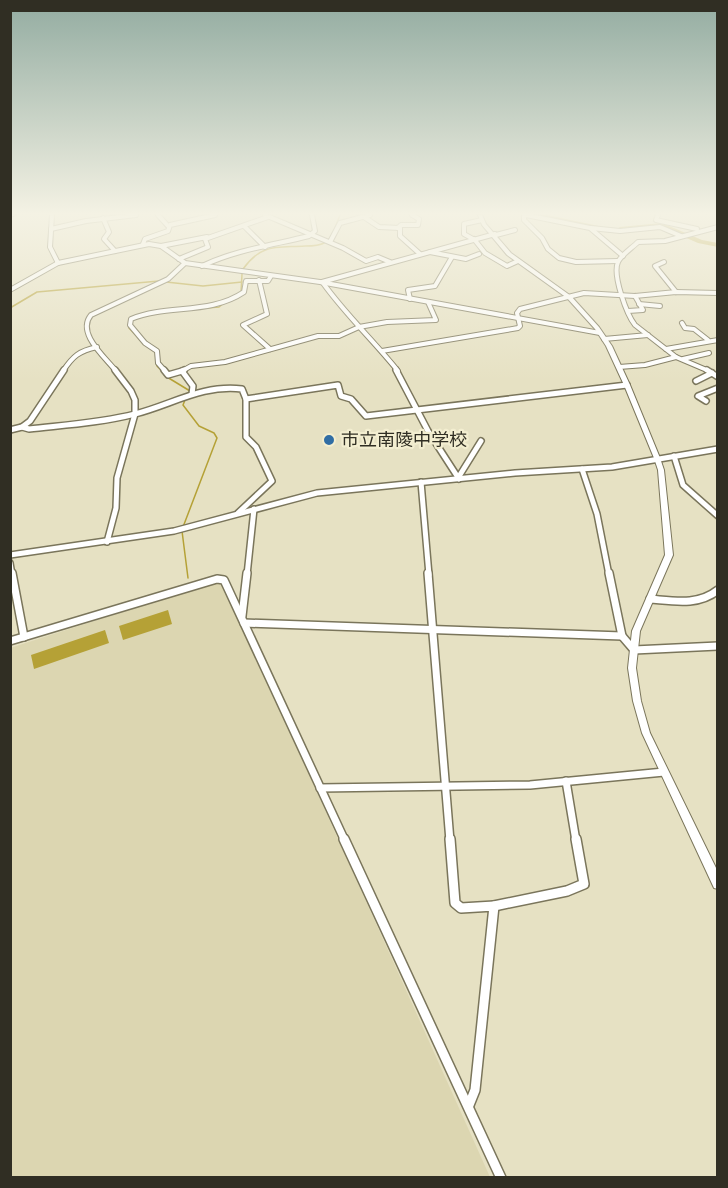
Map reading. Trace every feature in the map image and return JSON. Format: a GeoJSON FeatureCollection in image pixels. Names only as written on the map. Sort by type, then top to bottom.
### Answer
{"type":"FeatureCollection","features":[{"type":"Feature","properties":{"kind":"main road"},"geometry":{"type":"LineString","coordinates":[[531,270],[569,297],[589,317],[602,336],[619,367],[657,458],[662,482],[669,555],[636,631],[632,668],[637,701],[646,732],[717,884]]}},
{"type":"Feature","properties":{"kind":"street"},"geometry":{"type":"LineString","coordinates":[[10,290],[45,270]]}},
{"type":"Feature","properties":{"kind":"street"},"geometry":{"type":"LineString","coordinates":[[107,542],[116,508],[117,478],[135,414],[134,395],[85,330],[87,318],[168,279],[177,270]]}},
{"type":"Feature","properties":{"kind":"street"},"geometry":{"type":"LineString","coordinates":[[233,270],[322,283],[602,336],[649,335]]}},
{"type":"Feature","properties":{"kind":"street"},"geometry":{"type":"LineString","coordinates":[[322,283],[363,270]]}},
{"type":"Feature","properties":{"kind":"street"},"geometry":{"type":"LineString","coordinates":[[410,299],[408,290],[435,286],[441,270]]}},
{"type":"Feature","properties":{"kind":"street"},"geometry":{"type":"LineString","coordinates":[[617,270],[616,275],[630,320],[679,358],[701,366],[717,377]]}},
{"type":"Feature","properties":{"kind":"street"},"geometry":{"type":"LineString","coordinates":[[659,270],[676,292]]}},
{"type":"Feature","properties":{"kind":"street"},"geometry":{"type":"LineString","coordinates":[[271,276],[268,281],[246,280],[242,295],[218,306],[163,309],[131,319],[130,325],[145,343],[157,351],[158,363],[168,375],[191,366],[225,362],[318,336],[339,336],[359,327],[387,322],[436,320],[428,302]]}},
{"type":"Feature","properties":{"kind":"street"},"geometry":{"type":"LineString","coordinates":[[259,280],[267,314],[243,325],[270,349]]}},
{"type":"Feature","properties":{"kind":"street"},"geometry":{"type":"LineString","coordinates":[[322,283],[398,372],[428,431],[458,478]]}},
{"type":"Feature","properties":{"kind":"street"},"geometry":{"type":"LineString","coordinates":[[382,351],[498,333],[520,326],[517,313],[520,309],[584,293],[635,296],[676,292],[717,293]]}},
{"type":"Feature","properties":{"kind":"street"},"geometry":{"type":"LineString","coordinates":[[628,311],[643,310],[635,296]]}},
{"type":"Feature","properties":{"kind":"street"},"geometry":{"type":"LineString","coordinates":[[639,304],[660,306]]}},
{"type":"Feature","properties":{"kind":"street"},"geometry":{"type":"LineString","coordinates":[[682,323],[685,328],[694,329],[708,340]]}},
{"type":"Feature","properties":{"kind":"street"},"geometry":{"type":"LineString","coordinates":[[666,349],[717,340]]}},
{"type":"Feature","properties":{"kind":"street"},"geometry":{"type":"LineString","coordinates":[[10,430],[22,427],[30,421],[72,357],[80,351],[97,347]]}},
{"type":"Feature","properties":{"kind":"street"},"geometry":{"type":"LineString","coordinates":[[619,367],[645,365],[709,353]]}},
{"type":"Feature","properties":{"kind":"street"},"geometry":{"type":"LineString","coordinates":[[182,371],[193,386],[192,394]]}},
{"type":"Feature","properties":{"kind":"street"},"geometry":{"type":"LineString","coordinates":[[696,381],[712,373]]}},
{"type":"Feature","properties":{"kind":"street"},"geometry":{"type":"LineString","coordinates":[[246,399],[338,385],[341,396],[351,399],[366,416],[627,385]]}},
{"type":"Feature","properties":{"kind":"street"},"geometry":{"type":"LineString","coordinates":[[22,427],[28,429],[81,423],[135,414],[192,394],[237,388],[245,392],[246,437],[256,447],[272,481],[235,515]]}},
{"type":"Feature","properties":{"kind":"street"},"geometry":{"type":"LineString","coordinates":[[706,401],[698,396],[717,388]]}},
{"type":"Feature","properties":{"kind":"street"},"geometry":{"type":"LineString","coordinates":[[458,478],[481,441]]}},
{"type":"Feature","properties":{"kind":"street"},"geometry":{"type":"LineString","coordinates":[[10,555],[179,530],[317,493],[458,478],[612,467],[717,449]]}},
{"type":"Feature","properties":{"kind":"street"},"geometry":{"type":"LineString","coordinates":[[674,456],[683,485],[692,490],[702,505],[717,516]]}},
{"type":"Feature","properties":{"kind":"street"},"geometry":{"type":"LineString","coordinates":[[582,469],[597,514],[622,636],[634,650],[717,646]]}},
{"type":"Feature","properties":{"kind":"street"},"geometry":{"type":"LineString","coordinates":[[421,482],[431,630],[455,903],[460,909],[514,904],[538,895],[578,888],[584,884],[566,781]]}},
{"type":"Feature","properties":{"kind":"street"},"geometry":{"type":"LineString","coordinates":[[243,620],[254,509]]}},
{"type":"Feature","properties":{"kind":"street"},"geometry":{"type":"LineString","coordinates":[[10,563],[24,637]]}},
{"type":"Feature","properties":{"kind":"street"},"geometry":{"type":"LineString","coordinates":[[10,642],[220,578],[224,580],[501,1178]]}},
{"type":"Feature","properties":{"kind":"street"},"geometry":{"type":"LineString","coordinates":[[650,599],[697,600],[712,595],[717,590]]}},
{"type":"Feature","properties":{"kind":"street"},"geometry":{"type":"LineString","coordinates":[[243,620],[431,630],[622,636]]}},
{"type":"Feature","properties":{"kind":"street"},"geometry":{"type":"LineString","coordinates":[[320,788],[530,785],[664,772]]}},
{"type":"Feature","properties":{"kind":"street"},"geometry":{"type":"LineString","coordinates":[[469,1105],[475,1090],[494,906]]}},
{"type":"Feature","properties":{"kind":"shaded area"},"geometry":{"type":"Polygon","coordinates":[[[219,581],[223,583],[490,1177],[11,1177],[10,648],[219,581]]]}},
{"type":"Feature","properties":{"kind":"shaded area"},"geometry":{"type":"Polygon","coordinates":[[[168,610],[172,624],[123,640],[119,626],[168,610]]]}},
{"type":"Feature","properties":{"kind":"shaded area"},"geometry":{"type":"Polygon","coordinates":[[[105,630],[109,643],[34,669],[31,655],[105,630]]]}},
{"type":"Feature","properties":{"kind":"waterway"},"geometry":{"type":"LineString","coordinates":[[242,274],[242,282]]}},
{"type":"Feature","properties":{"kind":"waterway"},"geometry":{"type":"LineString","coordinates":[[10,308],[37,292],[159,281]]}},
{"type":"Feature","properties":{"kind":"waterway"},"geometry":{"type":"LineString","coordinates":[[166,282],[203,286],[242,282]]}},
{"type":"Feature","properties":{"kind":"waterway"},"geometry":{"type":"LineString","coordinates":[[241,293],[242,282]]}},
{"type":"Feature","properties":{"kind":"waterway"},"geometry":{"type":"LineString","coordinates":[[206,308],[219,307],[224,303]]}},
{"type":"Feature","properties":{"kind":"waterway"},"geometry":{"type":"LineString","coordinates":[[129,322],[129,328],[144,344]]}},
{"type":"Feature","properties":{"kind":"waterway"},"geometry":{"type":"LineString","coordinates":[[156,360],[157,366],[162,371]]}},
{"type":"Feature","properties":{"kind":"waterway"},"geometry":{"type":"LineString","coordinates":[[167,377],[190,391],[189,394]]}},
{"type":"Feature","properties":{"kind":"waterway"},"geometry":{"type":"LineString","coordinates":[[183,527],[217,438],[214,433],[199,426],[183,405],[185,400]]}},
{"type":"Feature","properties":{"kind":"waterway"},"geometry":{"type":"LineString","coordinates":[[182,531],[188,578]]}},
{"type":"Feature","properties":{"kind":"place","name":"市立南陵中学校"},"geometry":{"type":"Point","coordinates":[329,440]}}]}
